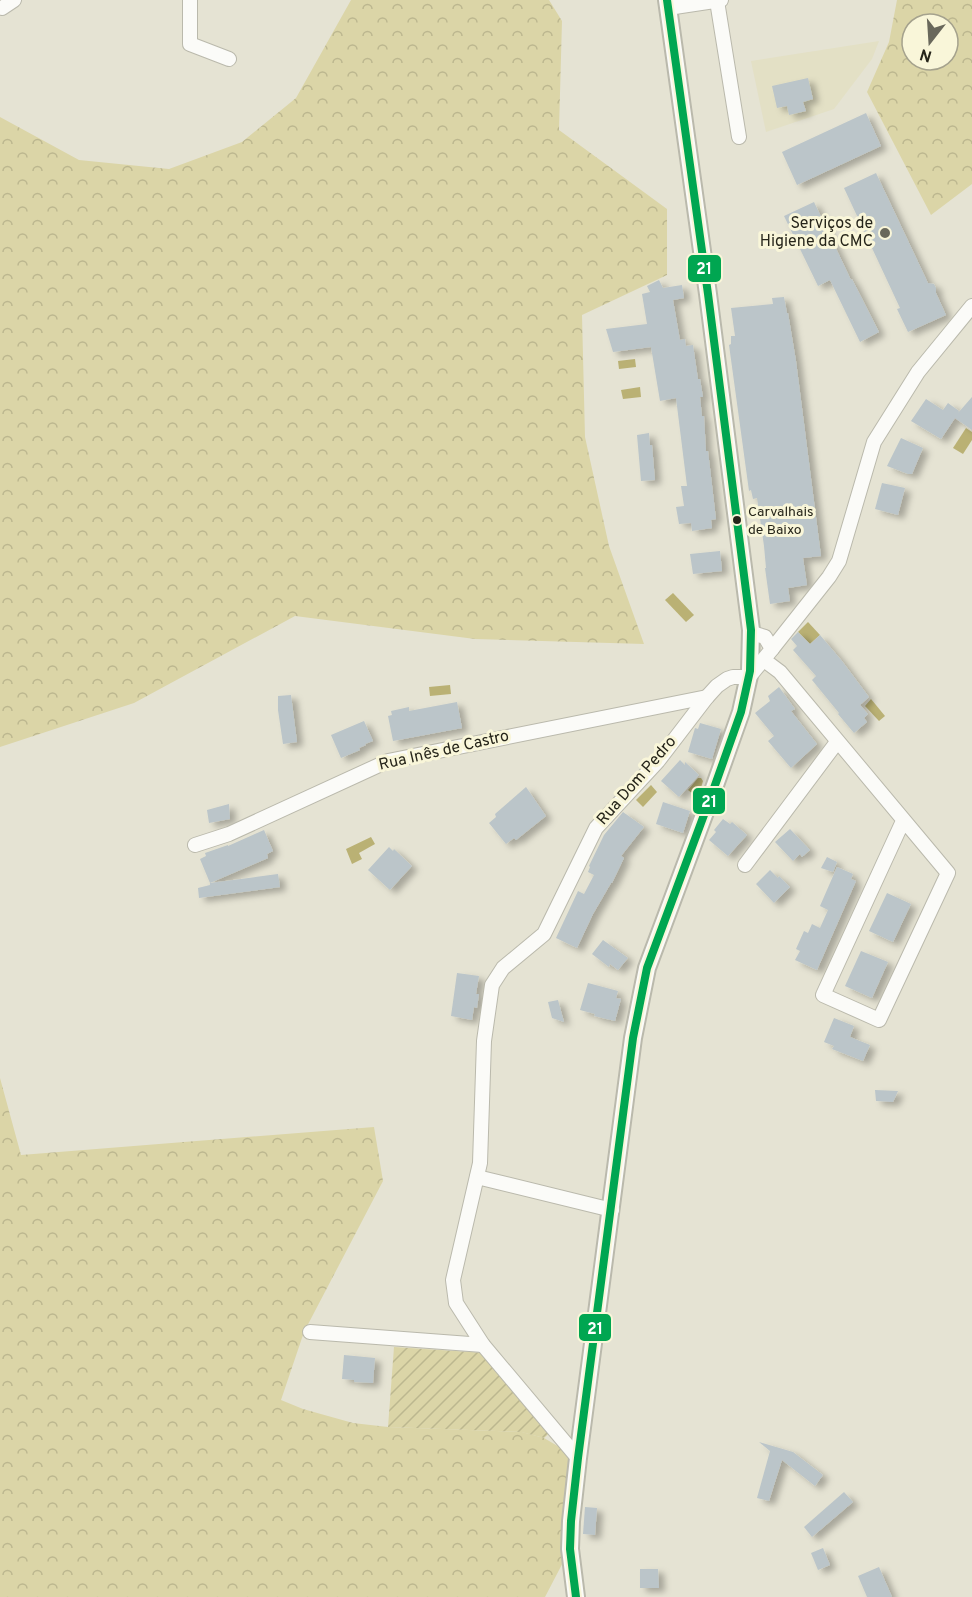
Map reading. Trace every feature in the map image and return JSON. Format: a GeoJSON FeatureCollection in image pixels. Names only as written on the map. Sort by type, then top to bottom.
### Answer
{"type":"FeatureCollection","features":[{"type":"Feature","properties":{"kind":"street"},"geometry":{"type":"LineString","coordinates":[[190,0],[190,44],[229,59]]}},
{"type":"Feature","properties":{"kind":"street"},"geometry":{"type":"LineString","coordinates":[[576,1597],[570,1549],[578,1458],[633,1038],[647,968],[741,712],[749,674],[752,633],[668,4],[719,0],[739,137]]}},
{"type":"Feature","properties":{"kind":"street"},"geometry":{"type":"LineString","coordinates":[[749,674],[768,654],[839,561],[874,442],[918,372],[972,306]]}},
{"type":"Feature","properties":{"kind":"street"},"geometry":{"type":"LineString","coordinates":[[752,633],[765,637],[768,654],[780,672],[948,873],[879,1020],[823,995],[903,820]]}},
{"type":"Feature","properties":{"kind":"street","name":"Rua Dom Pedro"},"geometry":{"type":"LineString","coordinates":[[578,1458],[483,1345],[456,1302],[453,1280],[480,1163],[484,1041],[492,985],[502,968],[544,934],[596,828],[658,761],[717,686],[733,677],[749,674]]}},
{"type":"Feature","properties":{"kind":"street","name":"Rua Inês de Castro"},"geometry":{"type":"LineString","coordinates":[[195,845],[229,834],[388,761],[707,697]]}},
{"type":"Feature","properties":{"kind":"street"},"geometry":{"type":"LineString","coordinates":[[744,865],[837,742]]}},
{"type":"Feature","properties":{"kind":"street"},"geometry":{"type":"LineString","coordinates":[[477,1177],[612,1210]]}},
{"type":"Feature","properties":{"kind":"street"},"geometry":{"type":"LineString","coordinates":[[310,1332],[483,1345]]}},
{"type":"Feature","properties":{"kind":"shaded area"},"geometry":{"type":"Polygon","coordinates":[[[879,41],[872,59],[834,109],[766,132],[751,61],[879,41]]]}},
{"type":"Feature","properties":{"kind":"shaded area"},"geometry":{"type":"Polygon","coordinates":[[[635,359],[636,367],[619,369],[618,361],[635,359]]]}},
{"type":"Feature","properties":{"kind":"shaded area"},"geometry":{"type":"Polygon","coordinates":[[[640,387],[641,397],[623,399],[621,390],[640,387]]]}},
{"type":"Feature","properties":{"kind":"shaded area"},"geometry":{"type":"Polygon","coordinates":[[[966,428],[972,432],[972,440],[963,454],[953,448],[966,428]]]}},
{"type":"Feature","properties":{"kind":"shaded area"},"geometry":{"type":"Polygon","coordinates":[[[673,593],[694,615],[686,622],[665,600],[673,593]]]}},
{"type":"Feature","properties":{"kind":"shaded area"},"geometry":{"type":"Polygon","coordinates":[[[808,622],[820,635],[810,644],[798,632],[808,622]]]}},
{"type":"Feature","properties":{"kind":"shaded area"},"geometry":{"type":"Polygon","coordinates":[[[450,685],[451,694],[430,696],[429,687],[450,685]]]}},
{"type":"Feature","properties":{"kind":"shaded area"},"geometry":{"type":"Polygon","coordinates":[[[871,699],[885,716],[879,721],[865,706],[871,699]]]}},
{"type":"Feature","properties":{"kind":"shaded area"},"geometry":{"type":"Polygon","coordinates":[[[698,778],[703,781],[698,798],[688,790],[698,778]]]}},
{"type":"Feature","properties":{"kind":"shaded area"},"geometry":{"type":"Polygon","coordinates":[[[651,785],[657,792],[643,807],[636,800],[651,785]]]}},
{"type":"Feature","properties":{"kind":"shaded area"},"geometry":{"type":"Polygon","coordinates":[[[371,837],[375,844],[359,853],[362,859],[352,864],[346,849],[371,837]]]}},
{"type":"Feature","properties":{"kind":"green space"},"geometry":{"type":"Polygon","coordinates":[[[351,0],[549,0],[562,21],[559,130],[667,209],[667,275],[582,315],[585,437],[609,546],[644,644],[475,639],[295,616],[134,703],[0,747],[0,117],[79,160],[169,169],[242,142],[296,98],[351,0]]]}},
{"type":"Feature","properties":{"kind":"green space"},"geometry":{"type":"Polygon","coordinates":[[[897,0],[972,0],[972,184],[931,215],[867,92],[889,42],[897,0]]]}},
{"type":"Feature","properties":{"kind":"green space"},"geometry":{"type":"Polygon","coordinates":[[[0,1078],[21,1155],[374,1127],[383,1181],[304,1332],[281,1400],[303,1409],[353,1423],[388,1427],[522,1432],[544,1438],[578,1458],[570,1549],[545,1597],[0,1597],[0,1078]]]}},
{"type":"Feature","properties":{"kind":"green space"},"geometry":{"type":"Polygon","coordinates":[[[394,1347],[486,1353],[552,1431],[544,1438],[521,1432],[388,1427],[394,1347]]]}},
{"type":"Feature","properties":{"kind":"building"},"geometry":{"type":"Polygon","coordinates":[[[808,78],[813,99],[803,102],[806,111],[789,115],[787,106],[777,108],[772,86],[808,78]]]}},
{"type":"Feature","properties":{"kind":"building","name":"Serviços de Higiene da CMC"},"geometry":{"type":"Polygon","coordinates":[[[866,113],[881,146],[797,185],[782,152],[866,113]]]}},
{"type":"Feature","properties":{"kind":"building","name":"Serviços de Higiene da CMC"},"geometry":{"type":"Polygon","coordinates":[[[876,173],[928,283],[934,284],[936,288],[946,315],[908,332],[897,309],[900,308],[844,188],[876,173]]]}},
{"type":"Feature","properties":{"kind":"building","name":"Serviços de Higiene da CMC"},"geometry":{"type":"Polygon","coordinates":[[[814,202],[879,332],[860,342],[830,280],[818,286],[784,216],[814,202]]]}},
{"type":"Feature","properties":{"kind":"building"},"geometry":{"type":"Polygon","coordinates":[[[659,280],[663,288],[682,285],[684,298],[673,300],[680,340],[685,339],[686,346],[693,345],[698,379],[700,379],[706,451],[708,451],[716,519],[711,520],[712,528],[692,531],[691,523],[679,524],[676,507],[684,506],[681,486],[687,486],[676,398],[660,401],[651,347],[613,352],[606,329],[647,324],[642,294],[650,292],[647,286],[659,280]]]}},
{"type":"Feature","properties":{"kind":"building"},"geometry":{"type":"Polygon","coordinates":[[[784,297],[796,361],[821,556],[803,558],[807,585],[788,588],[790,601],[770,604],[757,498],[753,499],[751,490],[749,491],[729,345],[731,336],[735,336],[731,308],[773,304],[772,298],[784,297]]]}},
{"type":"Feature","properties":{"kind":"building"},"geometry":{"type":"Polygon","coordinates":[[[972,397],[972,430],[955,418],[941,439],[911,421],[926,399],[943,410],[948,403],[959,411],[958,413],[972,397]]]}},
{"type":"Feature","properties":{"kind":"building"},"geometry":{"type":"Polygon","coordinates":[[[649,433],[655,480],[641,481],[637,435],[649,433]]]}},
{"type":"Feature","properties":{"kind":"building"},"geometry":{"type":"Polygon","coordinates":[[[901,438],[923,448],[912,474],[887,466],[901,438]]]}},
{"type":"Feature","properties":{"kind":"building"},"geometry":{"type":"Polygon","coordinates":[[[882,483],[905,488],[898,515],[875,509],[882,483]]]}},
{"type":"Feature","properties":{"kind":"building"},"geometry":{"type":"Polygon","coordinates":[[[720,551],[722,571],[693,574],[690,554],[720,551]]]}},
{"type":"Feature","properties":{"kind":"building"},"geometry":{"type":"Polygon","coordinates":[[[798,632],[810,644],[820,635],[869,697],[860,705],[868,714],[864,718],[867,722],[854,733],[812,680],[816,676],[793,650],[797,646],[791,639],[798,632]]]}},
{"type":"Feature","properties":{"kind":"building"},"geometry":{"type":"Polygon","coordinates":[[[779,687],[795,709],[791,711],[817,744],[791,768],[768,741],[774,736],[755,713],[770,701],[768,696],[779,687]]]}},
{"type":"Feature","properties":{"kind":"building"},"geometry":{"type":"Polygon","coordinates":[[[291,695],[297,742],[283,744],[278,696],[291,695]]]}},
{"type":"Feature","properties":{"kind":"building"},"geometry":{"type":"Polygon","coordinates":[[[457,702],[462,728],[393,741],[388,716],[392,715],[391,711],[409,707],[409,711],[457,702]]]}},
{"type":"Feature","properties":{"kind":"building"},"geometry":{"type":"Polygon","coordinates":[[[364,721],[373,741],[359,748],[360,750],[341,758],[331,735],[364,721]]]}},
{"type":"Feature","properties":{"kind":"building"},"geometry":{"type":"Polygon","coordinates":[[[700,723],[721,729],[712,759],[688,752],[695,728],[698,729],[700,723]]]}},
{"type":"Feature","properties":{"kind":"building"},"geometry":{"type":"Polygon","coordinates":[[[680,760],[699,775],[679,797],[661,781],[680,760]]]}},
{"type":"Feature","properties":{"kind":"building"},"geometry":{"type":"Polygon","coordinates":[[[526,787],[546,816],[516,840],[514,838],[506,844],[489,823],[496,817],[495,814],[526,787]]]}},
{"type":"Feature","properties":{"kind":"building"},"geometry":{"type":"Polygon","coordinates":[[[663,802],[690,811],[683,833],[656,824],[663,802]]]}},
{"type":"Feature","properties":{"kind":"building"},"geometry":{"type":"Polygon","coordinates":[[[229,804],[230,819],[209,823],[207,810],[229,804]]]}},
{"type":"Feature","properties":{"kind":"building"},"geometry":{"type":"Polygon","coordinates":[[[623,812],[644,827],[621,856],[624,858],[577,948],[556,938],[578,891],[584,894],[594,875],[588,872],[589,866],[604,835],[623,812]]]}},
{"type":"Feature","properties":{"kind":"building"},"geometry":{"type":"Polygon","coordinates":[[[723,819],[730,824],[732,822],[747,835],[728,856],[709,840],[723,819]]]}},
{"type":"Feature","properties":{"kind":"building"},"geometry":{"type":"Polygon","coordinates":[[[790,829],[810,850],[802,857],[800,854],[793,861],[775,842],[790,829]]]}},
{"type":"Feature","properties":{"kind":"building"},"geometry":{"type":"Polygon","coordinates":[[[264,830],[273,851],[267,854],[268,858],[210,883],[200,859],[206,856],[205,853],[228,846],[264,830]]]}},
{"type":"Feature","properties":{"kind":"building"},"geometry":{"type":"Polygon","coordinates":[[[389,847],[412,866],[390,890],[368,870],[389,847]]]}},
{"type":"Feature","properties":{"kind":"building"},"geometry":{"type":"Polygon","coordinates":[[[827,857],[837,862],[833,872],[821,868],[827,857]]]}},
{"type":"Feature","properties":{"kind":"building"},"geometry":{"type":"Polygon","coordinates":[[[837,867],[853,874],[851,879],[856,881],[817,970],[795,960],[800,951],[796,949],[804,931],[808,933],[812,924],[820,928],[828,910],[820,906],[837,867]]]}},
{"type":"Feature","properties":{"kind":"building"},"geometry":{"type":"Polygon","coordinates":[[[770,870],[790,887],[774,903],[756,884],[770,870]]]}},
{"type":"Feature","properties":{"kind":"building"},"geometry":{"type":"Polygon","coordinates":[[[278,874],[280,887],[199,898],[198,888],[210,885],[210,883],[278,874]]]}},
{"type":"Feature","properties":{"kind":"building"},"geometry":{"type":"Polygon","coordinates":[[[887,893],[911,904],[893,942],[869,931],[887,893]]]}},
{"type":"Feature","properties":{"kind":"building"},"geometry":{"type":"Polygon","coordinates":[[[603,940],[628,958],[618,970],[610,964],[609,967],[592,954],[603,940]]]}},
{"type":"Feature","properties":{"kind":"building"},"geometry":{"type":"Polygon","coordinates":[[[861,951],[888,962],[872,998],[845,986],[861,951]]]}},
{"type":"Feature","properties":{"kind":"building"},"geometry":{"type":"Polygon","coordinates":[[[457,973],[479,976],[476,994],[479,994],[477,1008],[474,1007],[472,1020],[451,1016],[457,973]]]}},
{"type":"Feature","properties":{"kind":"building"},"geometry":{"type":"Polygon","coordinates":[[[588,983],[618,991],[616,998],[621,999],[615,1021],[580,1010],[588,983]]]}},
{"type":"Feature","properties":{"kind":"building"},"geometry":{"type":"Polygon","coordinates":[[[558,1000],[564,1022],[552,1018],[548,1002],[558,1000]]]}},
{"type":"Feature","properties":{"kind":"building"},"geometry":{"type":"Polygon","coordinates":[[[834,1018],[854,1026],[850,1037],[870,1045],[863,1061],[832,1049],[834,1046],[824,1042],[834,1018]]]}},
{"type":"Feature","properties":{"kind":"building"},"geometry":{"type":"Polygon","coordinates":[[[875,1090],[898,1091],[893,1102],[876,1101],[875,1090]]]}},
{"type":"Feature","properties":{"kind":"building"},"geometry":{"type":"Polygon","coordinates":[[[344,1355],[375,1358],[373,1383],[342,1379],[344,1355]]]}},
{"type":"Feature","properties":{"kind":"building"},"geometry":{"type":"Polygon","coordinates":[[[759,1442],[793,1452],[823,1475],[815,1486],[782,1460],[769,1501],[757,1498],[770,1451],[759,1442]]]}},
{"type":"Feature","properties":{"kind":"building"},"geometry":{"type":"Polygon","coordinates":[[[844,1492],[853,1502],[812,1537],[804,1527],[844,1492]]]}},
{"type":"Feature","properties":{"kind":"building"},"geometry":{"type":"Polygon","coordinates":[[[585,1507],[597,1508],[595,1535],[583,1534],[585,1507]]]}},
{"type":"Feature","properties":{"kind":"building"},"geometry":{"type":"Polygon","coordinates":[[[823,1548],[830,1565],[818,1570],[811,1553],[823,1548]]]}},
{"type":"Feature","properties":{"kind":"building"},"geometry":{"type":"Polygon","coordinates":[[[879,1567],[892,1597],[867,1597],[858,1576],[879,1567]]]}},
{"type":"Feature","properties":{"kind":"building"},"geometry":{"type":"Polygon","coordinates":[[[640,1569],[658,1569],[659,1588],[640,1588],[640,1569]]]}},
{"type":"Feature","properties":{"kind":"transit line","name":"21"},"geometry":{"type":"LineString","coordinates":[[576,1597],[570,1549],[571,1521],[633,1038],[647,968],[741,712],[750,671],[751,630],[667,0]]}},
{"type":"Feature","properties":{"kind":"place","name":"Serviços de Higiene da CMC"},"geometry":{"type":"Point","coordinates":[885,233]}},
{"type":"Feature","properties":{"kind":"place","name":"Carvalhais de Baixo"},"geometry":{"type":"Point","coordinates":[737,520]}}]}
